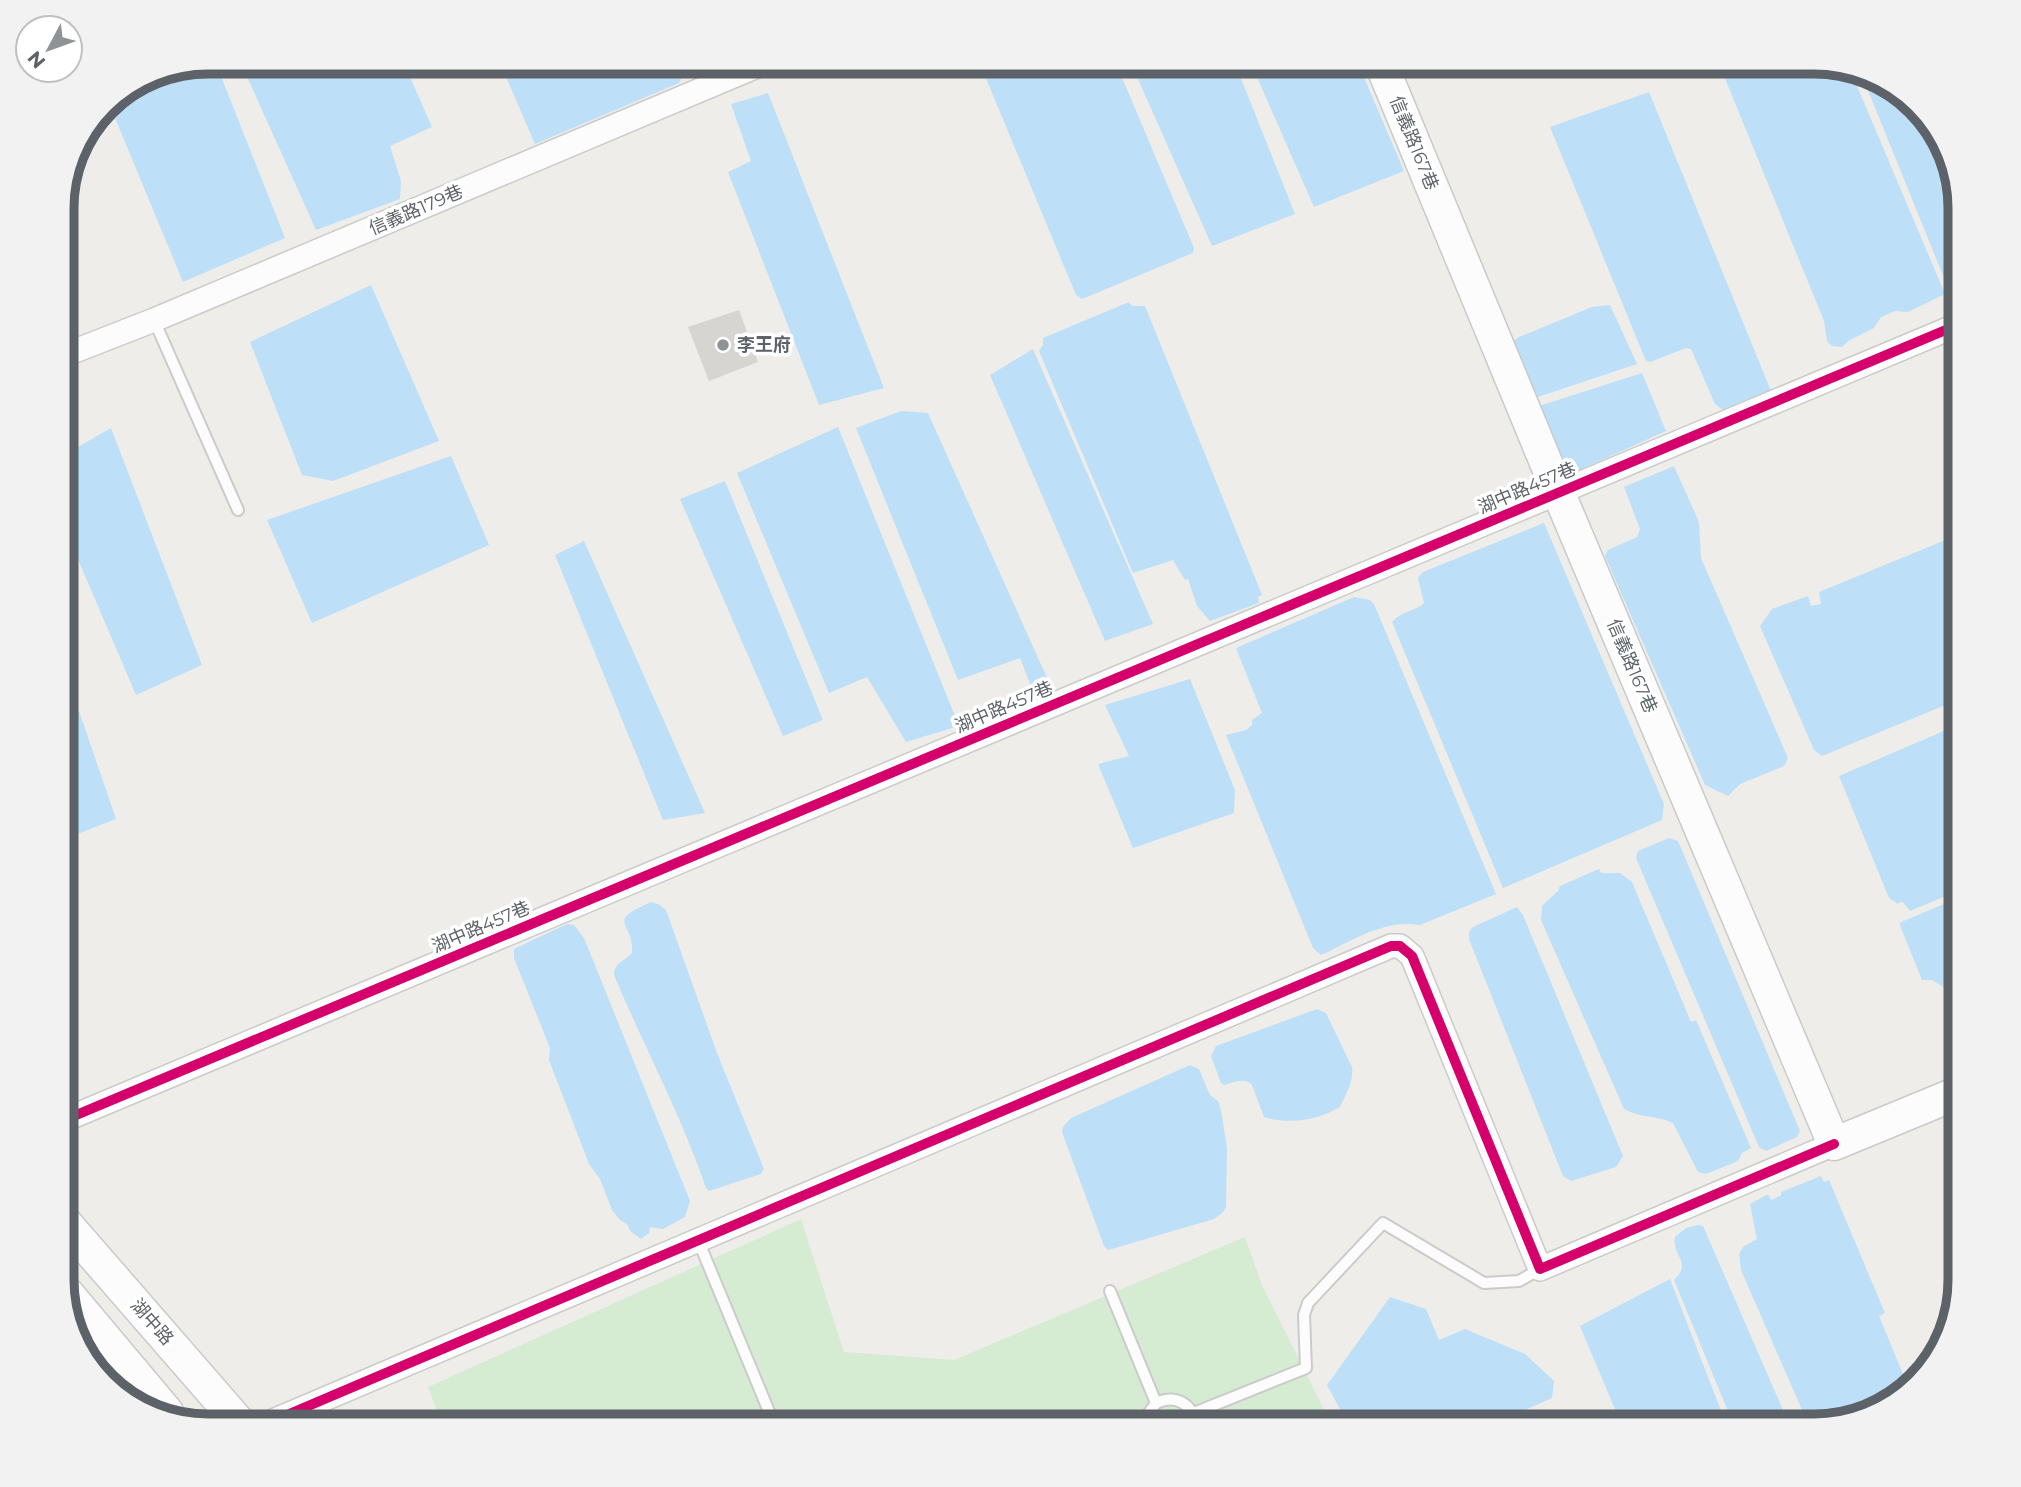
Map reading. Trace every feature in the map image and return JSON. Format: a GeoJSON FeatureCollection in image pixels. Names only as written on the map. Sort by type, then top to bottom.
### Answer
{"type":"FeatureCollection","features":[{"type":"Feature","properties":{"kind":"street","name":"信義路179巷"},"geometry":{"type":"LineString","coordinates":[[74,351],[155,320],[738,74]]}},
{"type":"Feature","properties":{"kind":"street","name":"信義路167巷"},"geometry":{"type":"LineString","coordinates":[[1385,74],[1559,494],[1834,1144]]}},
{"type":"Feature","properties":{"kind":"street","name":"湖中路457巷"},"geometry":{"type":"LineString","coordinates":[[74,1116],[1948,329]]}},
{"type":"Feature","properties":{"kind":"street"},"geometry":{"type":"LineString","coordinates":[[289,1414],[1391,946],[1400,946],[1412,956],[1540,1269],[1948,1097]]}},
{"type":"Feature","properties":{"kind":"street","name":"湖中路"},"geometry":{"type":"LineString","coordinates":[[74,1233],[232,1414]]}},
{"type":"Feature","properties":{"kind":"street"},"geometry":{"type":"LineString","coordinates":[[76,1303],[161,1405]]}},
{"type":"Feature","properties":{"kind":"lane"},"geometry":{"type":"LineString","coordinates":[[155,320],[238,510]]}},
{"type":"Feature","properties":{"kind":"lane"},"geometry":{"type":"LineString","coordinates":[[1148,1414],[1156,1402],[1164,1399],[1181,1401],[1194,1413],[1306,1368],[1304,1315],[1307,1303],[1383,1223],[1484,1283],[1519,1281],[1540,1269]]}},
{"type":"Feature","properties":{"kind":"lane"},"geometry":{"type":"LineString","coordinates":[[698,1240],[770,1414]]}},
{"type":"Feature","properties":{"kind":"lane"},"geometry":{"type":"LineString","coordinates":[[1110,1291],[1156,1402]]}},
{"type":"Feature","properties":{"kind":"green space"},"geometry":{"type":"Polygon","coordinates":[[[801,1219],[844,1352],[954,1360],[1245,1237],[1262,1285],[1326,1414],[438,1414],[428,1387],[801,1219]]]}},
{"type":"Feature","properties":{"kind":"water"},"geometry":{"type":"Polygon","coordinates":[[[220,74],[285,238],[183,282],[113,113],[140,91],[164,81],[190,75],[220,74]]]}},
{"type":"Feature","properties":{"kind":"water"},"geometry":{"type":"Polygon","coordinates":[[[246,74],[409,74],[432,127],[390,146],[401,181],[400,199],[316,230],[246,74]]]}},
{"type":"Feature","properties":{"kind":"water"},"geometry":{"type":"Polygon","coordinates":[[[505,74],[684,74],[679,83],[535,144],[505,74]]]}},
{"type":"Feature","properties":{"kind":"water"},"geometry":{"type":"Polygon","coordinates":[[[1120,74],[1194,248],[1193,253],[1082,299],[1076,295],[985,76],[1120,74]]]}},
{"type":"Feature","properties":{"kind":"water"},"geometry":{"type":"Polygon","coordinates":[[[1136,74],[1239,74],[1295,214],[1212,246],[1136,74]]]}},
{"type":"Feature","properties":{"kind":"water"},"geometry":{"type":"Polygon","coordinates":[[[1256,74],[1363,74],[1404,171],[1314,207],[1256,74]]]}},
{"type":"Feature","properties":{"kind":"water"},"geometry":{"type":"Polygon","coordinates":[[[1723,74],[1814,74],[1855,80],[1945,294],[1908,312],[1895,311],[1881,317],[1874,328],[1842,347],[1832,346],[1827,341],[1824,321],[1723,74]]]}},
{"type":"Feature","properties":{"kind":"water"},"geometry":{"type":"Polygon","coordinates":[[[1866,84],[1902,107],[1925,133],[1934,148],[1943,173],[1948,208],[1948,288],[1866,84]]]}},
{"type":"Feature","properties":{"kind":"water"},"geometry":{"type":"Polygon","coordinates":[[[1649,92],[1771,391],[1724,411],[1715,404],[1691,349],[1686,348],[1650,362],[1646,361],[1550,127],[1649,92]]]}},
{"type":"Feature","properties":{"kind":"water"},"geometry":{"type":"Polygon","coordinates":[[[768,93],[884,388],[819,405],[728,172],[751,161],[731,104],[768,93]]]}},
{"type":"Feature","properties":{"kind":"water"},"geometry":{"type":"Polygon","coordinates":[[[371,285],[439,441],[333,481],[302,475],[250,342],[371,285]]]}},
{"type":"Feature","properties":{"kind":"water"},"geometry":{"type":"Polygon","coordinates":[[[1129,302],[1132,306],[1145,306],[1262,595],[1258,597],[1259,603],[1210,621],[1197,606],[1188,579],[1185,580],[1173,560],[1133,573],[1039,351],[1043,338],[1129,302]]]}},
{"type":"Feature","properties":{"kind":"water"},"geometry":{"type":"Polygon","coordinates":[[[1610,305],[1637,364],[1535,398],[1512,342],[1592,307],[1610,305]]]}},
{"type":"Feature","properties":{"kind":"water"},"geometry":{"type":"Polygon","coordinates":[[[1033,349],[1153,624],[1105,641],[990,375],[1033,349]]]}},
{"type":"Feature","properties":{"kind":"water"},"geometry":{"type":"Polygon","coordinates":[[[1642,373],[1666,431],[1571,474],[1551,442],[1539,406],[1642,373]]]}},
{"type":"Feature","properties":{"kind":"water"},"geometry":{"type":"Polygon","coordinates":[[[901,411],[928,413],[1052,689],[1035,697],[1020,658],[958,680],[856,428],[901,411]]]}},
{"type":"Feature","properties":{"kind":"water"},"geometry":{"type":"Polygon","coordinates":[[[838,427],[959,726],[906,742],[867,677],[829,693],[737,473],[838,427]]]}},
{"type":"Feature","properties":{"kind":"water"},"geometry":{"type":"Polygon","coordinates":[[[111,428],[202,665],[136,695],[74,550],[74,449],[111,428]]]}},
{"type":"Feature","properties":{"kind":"water"},"geometry":{"type":"Polygon","coordinates":[[[451,456],[489,545],[312,623],[267,520],[451,456]]]}},
{"type":"Feature","properties":{"kind":"water"},"geometry":{"type":"Polygon","coordinates":[[[1674,466],[1699,522],[1701,558],[1788,758],[1784,766],[1740,784],[1728,796],[1705,785],[1605,556],[1608,550],[1637,537],[1640,529],[1624,487],[1674,466]]]}},
{"type":"Feature","properties":{"kind":"water"},"geometry":{"type":"Polygon","coordinates":[[[725,481],[823,720],[783,736],[680,499],[725,481]]]}},
{"type":"Feature","properties":{"kind":"water"},"geometry":{"type":"Polygon","coordinates":[[[1544,523],[1664,804],[1662,820],[1503,888],[1392,622],[1424,603],[1418,578],[1423,572],[1544,523]]]}},
{"type":"Feature","properties":{"kind":"water"},"geometry":{"type":"Polygon","coordinates":[[[1948,539],[1948,704],[1822,756],[1814,750],[1760,626],[1772,609],[1808,596],[1811,606],[1821,604],[1819,592],[1948,539]]]}},
{"type":"Feature","properties":{"kind":"water"},"geometry":{"type":"Polygon","coordinates":[[[584,541],[705,813],[663,820],[555,555],[584,541]]]}},
{"type":"Feature","properties":{"kind":"water"},"geometry":{"type":"Polygon","coordinates":[[[1354,597],[1370,600],[1374,604],[1496,894],[1420,925],[1381,928],[1321,955],[1313,948],[1226,735],[1246,730],[1252,725],[1252,720],[1262,713],[1236,648],[1354,597]]]}},
{"type":"Feature","properties":{"kind":"water"},"geometry":{"type":"Polygon","coordinates":[[[1190,679],[1235,790],[1234,813],[1133,848],[1098,764],[1129,756],[1105,705],[1190,679]]]}},
{"type":"Feature","properties":{"kind":"water"},"geometry":{"type":"Polygon","coordinates":[[[79,711],[116,819],[74,835],[74,712],[79,711]]]}},
{"type":"Feature","properties":{"kind":"water"},"geometry":{"type":"Polygon","coordinates":[[[1948,729],[1948,895],[1910,911],[1902,901],[1898,904],[1889,898],[1839,776],[1948,729]]]}},
{"type":"Feature","properties":{"kind":"water"},"geometry":{"type":"Polygon","coordinates":[[[1669,838],[1678,841],[1800,1131],[1797,1137],[1766,1151],[1759,1147],[1636,858],[1638,851],[1669,838]]]}},
{"type":"Feature","properties":{"kind":"water"},"geometry":{"type":"Polygon","coordinates":[[[1599,869],[1601,873],[1620,873],[1632,882],[1691,1022],[1696,1020],[1751,1148],[1742,1153],[1738,1161],[1706,1174],[1698,1172],[1673,1123],[1624,1109],[1541,920],[1542,906],[1560,886],[1599,869]]]}},
{"type":"Feature","properties":{"kind":"water"},"geometry":{"type":"Polygon","coordinates":[[[651,902],[666,910],[717,1053],[764,1169],[761,1174],[709,1191],[614,975],[618,965],[632,953],[632,942],[625,919],[628,914],[651,902]]]}},
{"type":"Feature","properties":{"kind":"water"},"geometry":{"type":"Polygon","coordinates":[[[1948,902],[1948,989],[1932,980],[1922,980],[1899,923],[1948,902]]]}},
{"type":"Feature","properties":{"kind":"water"},"geometry":{"type":"Polygon","coordinates":[[[1517,907],[1523,915],[1623,1156],[1616,1167],[1571,1181],[1563,1176],[1469,939],[1469,932],[1473,927],[1517,907]]]}},
{"type":"Feature","properties":{"kind":"water"},"geometry":{"type":"Polygon","coordinates":[[[567,924],[574,925],[584,938],[690,1201],[685,1217],[663,1229],[650,1227],[649,1233],[641,1239],[630,1231],[627,1224],[612,1210],[600,1179],[589,1164],[549,1060],[550,1048],[514,958],[514,949],[567,924]]]}},
{"type":"Feature","properties":{"kind":"water"},"geometry":{"type":"Polygon","coordinates":[[[1317,1009],[1326,1013],[1352,1067],[1351,1082],[1340,1107],[1303,1120],[1273,1119],[1264,1117],[1252,1085],[1246,1081],[1224,1085],[1221,1083],[1211,1056],[1216,1046],[1317,1009]]]}},
{"type":"Feature","properties":{"kind":"water"},"geometry":{"type":"Polygon","coordinates":[[[1190,1065],[1199,1069],[1210,1095],[1218,1101],[1221,1110],[1227,1148],[1226,1207],[1214,1219],[1108,1250],[1104,1246],[1062,1132],[1063,1127],[1071,1118],[1190,1065]]]}},
{"type":"Feature","properties":{"kind":"water"},"geometry":{"type":"Polygon","coordinates":[[[1821,1176],[1824,1182],[1829,1180],[1885,1313],[1879,1316],[1904,1378],[1873,1400],[1848,1409],[1804,1414],[1741,1270],[1739,1254],[1743,1247],[1757,1239],[1750,1204],[1768,1194],[1771,1200],[1781,1195],[1781,1192],[1821,1176]]]}},
{"type":"Feature","properties":{"kind":"water"},"geometry":{"type":"Polygon","coordinates":[[[1703,1226],[1785,1414],[1729,1414],[1674,1280],[1682,1268],[1675,1237],[1686,1228],[1703,1226]]]}},
{"type":"Feature","properties":{"kind":"water"},"geometry":{"type":"Polygon","coordinates":[[[1670,1279],[1722,1414],[1617,1414],[1580,1326],[1670,1279]]]}},
{"type":"Feature","properties":{"kind":"water"},"geometry":{"type":"Polygon","coordinates":[[[1390,1297],[1426,1309],[1439,1340],[1465,1329],[1525,1354],[1554,1381],[1552,1398],[1516,1414],[1343,1414],[1327,1385],[1390,1297]]]}},
{"type":"Feature","properties":{"kind":"building","name":"李王府"},"geometry":{"type":"Polygon","coordinates":[[[739,310],[758,362],[709,381],[688,327],[739,310]]]}},
{"type":"Feature","properties":{"kind":"cycle path"},"geometry":{"type":"LineString","coordinates":[[74,1116],[1948,329]]}},
{"type":"Feature","properties":{"kind":"cycle path"},"geometry":{"type":"LineString","coordinates":[[289,1414],[1391,946],[1400,946],[1412,956],[1540,1269],[1834,1144]]}},
{"type":"Feature","properties":{"kind":"place","name":"李王府"},"geometry":{"type":"Point","coordinates":[723,345]}}]}
